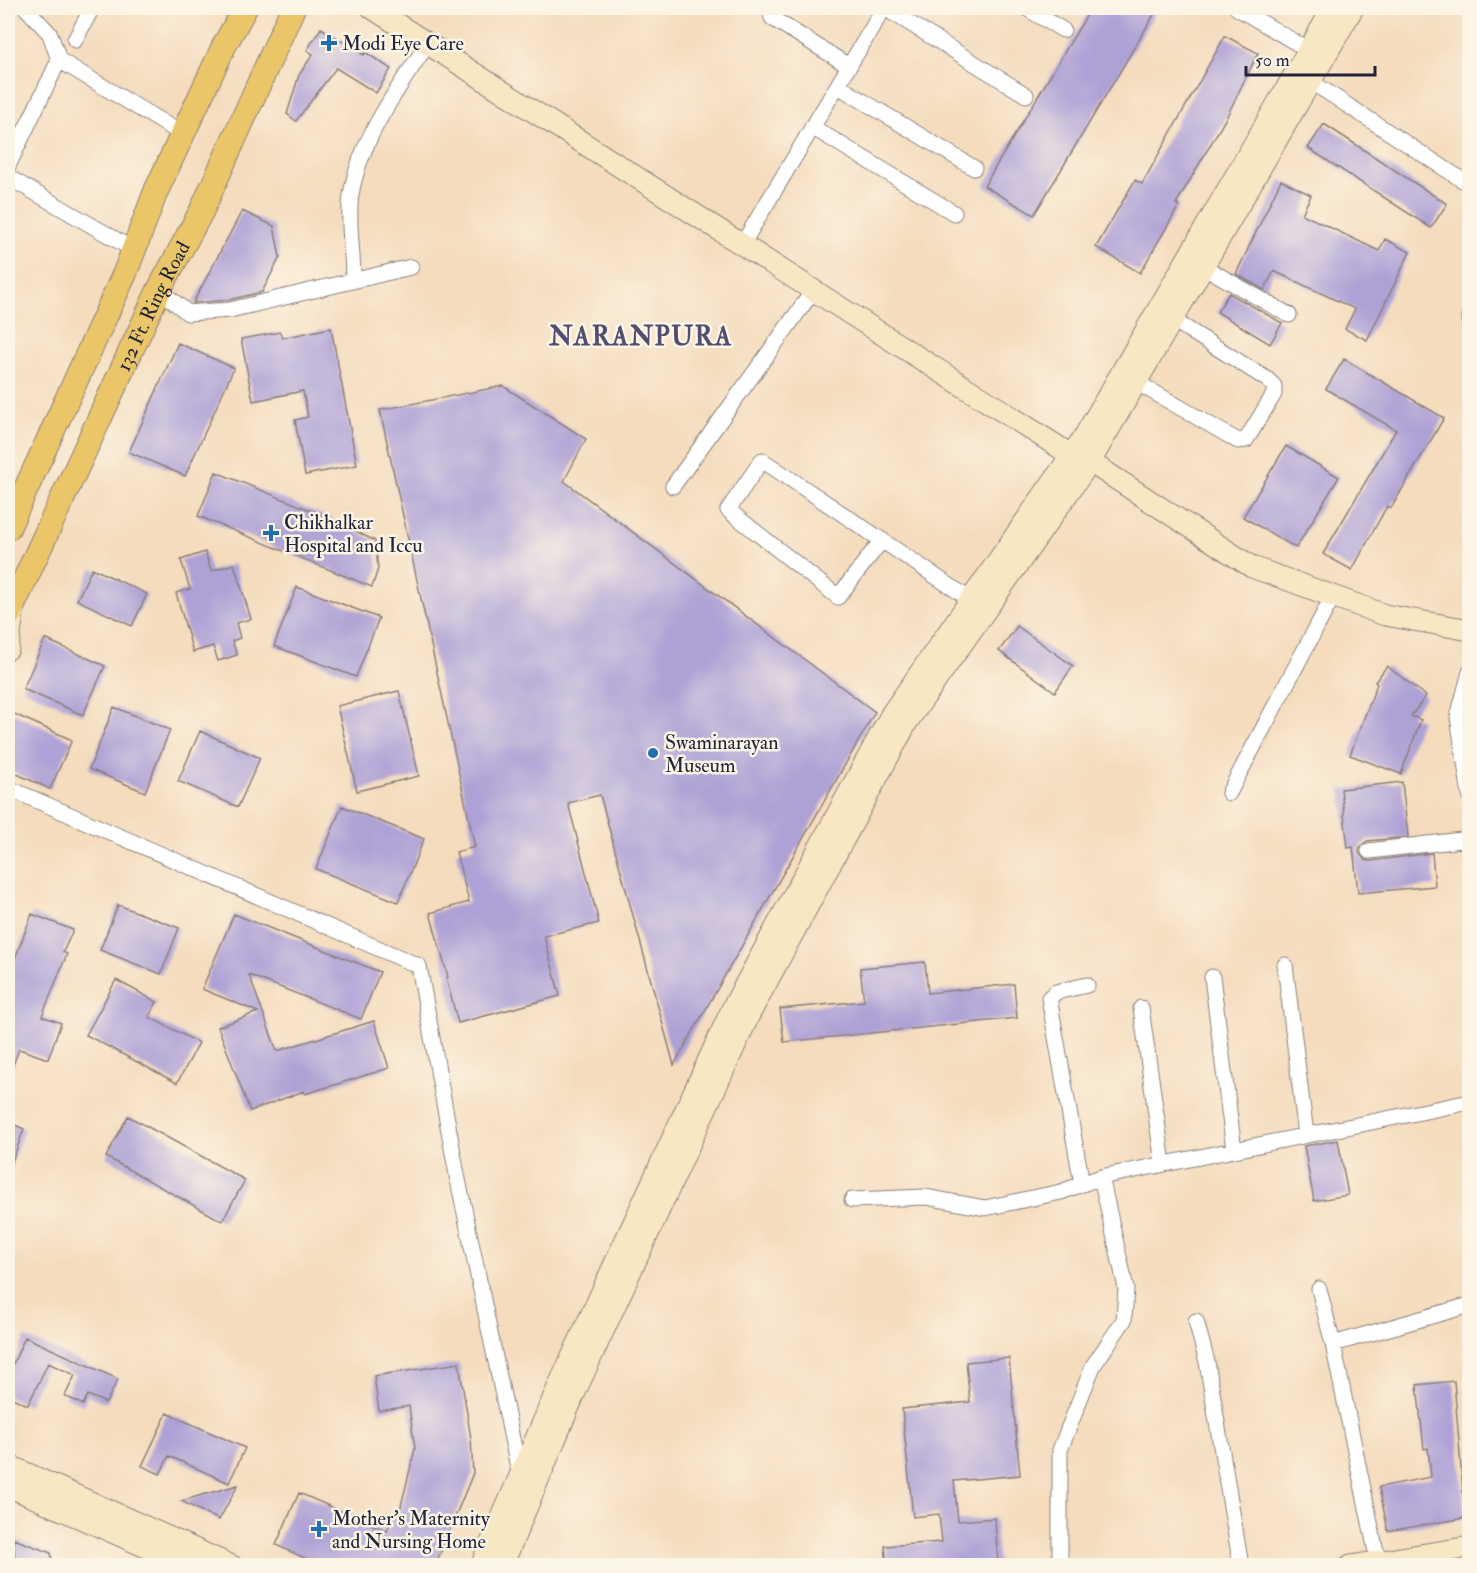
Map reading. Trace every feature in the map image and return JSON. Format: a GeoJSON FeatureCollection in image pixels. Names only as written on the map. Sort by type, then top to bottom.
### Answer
{"type":"FeatureCollection","features":[{"type":"Feature","properties":{"kind":"main road","name":"132 Ft. Ring Road"},"geometry":{"type":"LineString","coordinates":[[8,528],[134,250],[156,191],[244,8]]}},
{"type":"Feature","properties":{"kind":"main road","name":"132 Ft. Ring Road"},"geometry":{"type":"LineString","coordinates":[[11,611],[159,290],[202,210],[292,8]]}},
{"type":"Feature","properties":{"kind":"street"},"geometry":{"type":"LineString","coordinates":[[26,8],[50,34],[59,60],[183,134]]}},
{"type":"Feature","properties":{"kind":"street"},"geometry":{"type":"LineString","coordinates":[[75,40],[92,8]]}},
{"type":"Feature","properties":{"kind":"street"},"geometry":{"type":"LineString","coordinates":[[372,8],[743,243],[813,291],[1252,567],[1385,615],[1470,630]]}},
{"type":"Feature","properties":{"kind":"street"},"geometry":{"type":"LineString","coordinates":[[770,8],[772,18],[849,66]]}},
{"type":"Feature","properties":{"kind":"street"},"geometry":{"type":"LineString","coordinates":[[743,243],[885,8],[1026,94]]}},
{"type":"Feature","properties":{"kind":"street"},"geometry":{"type":"LineString","coordinates":[[1026,8],[1063,30]]}},
{"type":"Feature","properties":{"kind":"street"},"geometry":{"type":"LineString","coordinates":[[1238,8],[1316,54]]}},
{"type":"Feature","properties":{"kind":"street"},"geometry":{"type":"LineString","coordinates":[[502,1566],[575,1392],[749,1015],[907,722],[1081,459],[1136,382],[1204,267],[1316,54],[1333,8]]}},
{"type":"Feature","properties":{"kind":"street"},"geometry":{"type":"LineString","coordinates":[[1316,54],[1353,8]]}},
{"type":"Feature","properties":{"kind":"street"},"geometry":{"type":"LineString","coordinates":[[353,278],[351,196],[360,160],[399,86],[429,42]]}},
{"type":"Feature","properties":{"kind":"street"},"geometry":{"type":"LineString","coordinates":[[8,166],[59,60]]}},
{"type":"Feature","properties":{"kind":"street"},"geometry":{"type":"LineString","coordinates":[[1304,77],[1470,185]]}},
{"type":"Feature","properties":{"kind":"street"},"geometry":{"type":"LineString","coordinates":[[481,1566],[559,1384],[733,1007],[892,713],[970,600],[1081,459],[1304,77]]}},
{"type":"Feature","properties":{"kind":"street"},"geometry":{"type":"LineString","coordinates":[[838,86],[974,168]]}},
{"type":"Feature","properties":{"kind":"street"},"geometry":{"type":"LineString","coordinates":[[812,127],[954,213]]}},
{"type":"Feature","properties":{"kind":"street"},"geometry":{"type":"LineString","coordinates":[[8,177],[134,250]]}},
{"type":"Feature","properties":{"kind":"street"},"geometry":{"type":"LineString","coordinates":[[159,290],[189,313],[230,310],[353,278],[411,267]]}},
{"type":"Feature","properties":{"kind":"street"},"geometry":{"type":"LineString","coordinates":[[1204,267],[1289,315]]}},
{"type":"Feature","properties":{"kind":"street"},"geometry":{"type":"LineString","coordinates":[[673,486],[813,291]]}},
{"type":"Feature","properties":{"kind":"street"},"geometry":{"type":"LineString","coordinates":[[1470,315],[1467,326],[1470,328]]}},
{"type":"Feature","properties":{"kind":"street"},"geometry":{"type":"LineString","coordinates":[[1136,382],[1238,441],[1246,440],[1274,394],[1274,386],[1268,380],[1173,320]]}},
{"type":"Feature","properties":{"kind":"street"},"geometry":{"type":"LineString","coordinates":[[882,540],[838,597],[728,510],[762,460],[882,540],[970,600]]}},
{"type":"Feature","properties":{"kind":"street"},"geometry":{"type":"LineString","coordinates":[[1229,793],[1333,596]]}},
{"type":"Feature","properties":{"kind":"street"},"geometry":{"type":"LineString","coordinates":[[8,649],[11,611]]}},
{"type":"Feature","properties":{"kind":"street"},"geometry":{"type":"LineString","coordinates":[[1470,672],[1458,717],[1470,795]]}},
{"type":"Feature","properties":{"kind":"street"},"geometry":{"type":"LineString","coordinates":[[8,788],[419,966],[457,1175],[520,1477]]}},
{"type":"Feature","properties":{"kind":"street"},"geometry":{"type":"LineString","coordinates":[[1369,851],[1470,839]]}},
{"type":"Feature","properties":{"kind":"street"},"geometry":{"type":"LineString","coordinates":[[1285,965],[1306,1135]]}},
{"type":"Feature","properties":{"kind":"street"},"geometry":{"type":"LineString","coordinates":[[1212,978],[1234,1150]]}},
{"type":"Feature","properties":{"kind":"street"},"geometry":{"type":"LineString","coordinates":[[1082,1184],[1049,998],[1056,992],[1087,985]]}},
{"type":"Feature","properties":{"kind":"street"},"geometry":{"type":"LineString","coordinates":[[1141,1008],[1163,1164]]}},
{"type":"Feature","properties":{"kind":"street"},"geometry":{"type":"LineString","coordinates":[[852,1200],[926,1197],[985,1208],[1061,1192],[1101,1177],[1470,1102]]}},
{"type":"Feature","properties":{"kind":"street"},"geometry":{"type":"LineString","coordinates":[[1060,1566],[1060,1450],[1093,1366],[1124,1320],[1126,1288],[1101,1177]]}},
{"type":"Feature","properties":{"kind":"street"},"geometry":{"type":"LineString","coordinates":[[1319,1289],[1334,1344],[1378,1564]]}},
{"type":"Feature","properties":{"kind":"street"},"geometry":{"type":"LineString","coordinates":[[1334,1344],[1470,1305]]}},
{"type":"Feature","properties":{"kind":"street"},"geometry":{"type":"LineString","coordinates":[[1196,1321],[1208,1362],[1241,1566]]}},
{"type":"Feature","properties":{"kind":"street"},"geometry":{"type":"LineString","coordinates":[[8,1465],[232,1566]]}},
{"type":"Feature","properties":{"kind":"street"},"geometry":{"type":"LineString","coordinates":[[8,1486],[189,1566]]}},
{"type":"Feature","properties":{"kind":"street"},"geometry":{"type":"LineString","coordinates":[[1431,1562],[1470,1547]]}},
{"type":"Feature","properties":{"kind":"street"},"geometry":{"type":"LineString","coordinates":[[1350,1566],[1470,1561]]}},
{"type":"Feature","properties":{"kind":"building"},"geometry":{"type":"Polygon","coordinates":[[[1091,8],[1158,8],[1034,215],[984,186],[1091,8]]]}},
{"type":"Feature","properties":{"kind":"building"},"geometry":{"type":"Polygon","coordinates":[[[321,28],[391,69],[376,93],[336,68],[296,121],[287,114],[299,75],[313,54],[307,50],[321,28]]]}},
{"type":"Feature","properties":{"kind":"building"},"geometry":{"type":"Polygon","coordinates":[[[1225,36],[1258,53],[1226,118],[1176,204],[1179,206],[1140,273],[1096,247],[1135,180],[1142,184],[1225,36]]]}},
{"type":"Feature","properties":{"kind":"building"},"geometry":{"type":"Polygon","coordinates":[[[1324,124],[1447,204],[1431,228],[1308,148],[1324,124]]]}},
{"type":"Feature","properties":{"kind":"building"},"geometry":{"type":"Polygon","coordinates":[[[1281,180],[1311,195],[1302,214],[1379,251],[1385,239],[1410,252],[1367,340],[1345,329],[1355,309],[1274,271],[1264,290],[1236,274],[1281,180]]]}},
{"type":"Feature","properties":{"kind":"building"},"geometry":{"type":"Polygon","coordinates":[[[242,211],[274,226],[280,257],[262,292],[229,300],[193,303],[242,211]]]}},
{"type":"Feature","properties":{"kind":"building"},"geometry":{"type":"Polygon","coordinates":[[[1229,293],[1282,323],[1270,344],[1217,312],[1229,293]]]}},
{"type":"Feature","properties":{"kind":"building"},"geometry":{"type":"Polygon","coordinates":[[[331,328],[357,465],[305,475],[295,420],[308,417],[303,391],[253,401],[241,339],[280,332],[282,338],[331,328]]]}},
{"type":"Feature","properties":{"kind":"building"},"geometry":{"type":"Polygon","coordinates":[[[178,343],[234,368],[185,476],[129,452],[178,343]]]}},
{"type":"Feature","properties":{"kind":"building"},"geometry":{"type":"Polygon","coordinates":[[[1344,359],[1444,418],[1391,508],[1387,506],[1352,570],[1323,554],[1396,430],[1326,389],[1344,359]]]}},
{"type":"Feature","properties":{"kind":"building","name":"Swaminarayan Museum"},"geometry":{"type":"Polygon","coordinates":[[[503,386],[586,439],[564,481],[875,712],[674,1065],[600,795],[568,803],[599,923],[544,936],[560,996],[458,1023],[446,978],[448,977],[430,913],[469,902],[456,852],[475,847],[380,410],[503,386]]]}},
{"type":"Feature","properties":{"kind":"building"},"geometry":{"type":"Polygon","coordinates":[[[1286,446],[1339,477],[1296,548],[1243,517],[1286,446]]]}},
{"type":"Feature","properties":{"kind":"building"},"geometry":{"type":"Polygon","coordinates":[[[216,472],[330,518],[375,541],[378,569],[372,587],[198,516],[216,472]]]}},
{"type":"Feature","properties":{"kind":"building"},"geometry":{"type":"Polygon","coordinates":[[[205,552],[211,571],[234,564],[251,619],[236,623],[240,638],[232,641],[237,655],[218,661],[213,646],[193,652],[176,593],[190,589],[181,560],[205,552]]]}},
{"type":"Feature","properties":{"kind":"building"},"geometry":{"type":"Polygon","coordinates":[[[92,568],[147,594],[132,626],[77,600],[92,568]]]}},
{"type":"Feature","properties":{"kind":"building"},"geometry":{"type":"Polygon","coordinates":[[[297,587],[379,618],[356,677],[274,646],[297,587]]]}},
{"type":"Feature","properties":{"kind":"building"},"geometry":{"type":"Polygon","coordinates":[[[1017,626],[1073,666],[1055,692],[999,651],[1017,626]]]}},
{"type":"Feature","properties":{"kind":"building"},"geometry":{"type":"Polygon","coordinates":[[[45,639],[105,666],[83,715],[23,689],[45,639]]]}},
{"type":"Feature","properties":{"kind":"building"},"geometry":{"type":"Polygon","coordinates":[[[1387,666],[1426,696],[1411,716],[1421,720],[1401,774],[1350,755],[1377,684],[1375,682],[1387,666]]]}},
{"type":"Feature","properties":{"kind":"building"},"geometry":{"type":"Polygon","coordinates":[[[399,691],[419,776],[357,791],[337,706],[399,691]]]}},
{"type":"Feature","properties":{"kind":"building"},"geometry":{"type":"Polygon","coordinates":[[[114,707],[170,730],[145,792],[89,769],[114,707]]]}},
{"type":"Feature","properties":{"kind":"building"},"geometry":{"type":"Polygon","coordinates":[[[12,713],[72,740],[50,789],[8,770],[8,724],[12,713]]]}},
{"type":"Feature","properties":{"kind":"building"},"geometry":{"type":"Polygon","coordinates":[[[200,731],[260,758],[238,807],[178,781],[200,731]]]}},
{"type":"Feature","properties":{"kind":"building"},"geometry":{"type":"Polygon","coordinates":[[[1402,782],[1408,837],[1367,841],[1360,847],[1359,853],[1365,860],[1370,861],[1432,853],[1435,886],[1358,893],[1353,847],[1348,848],[1341,789],[1402,782]]]}},
{"type":"Feature","properties":{"kind":"building"},"geometry":{"type":"Polygon","coordinates":[[[342,806],[424,839],[398,902],[316,869],[342,806]]]}},
{"type":"Feature","properties":{"kind":"building"},"geometry":{"type":"Polygon","coordinates":[[[118,905],[179,928],[161,974],[100,950],[118,905]]]}},
{"type":"Feature","properties":{"kind":"building"},"geometry":{"type":"Polygon","coordinates":[[[32,914],[73,930],[63,952],[67,954],[42,1016],[61,1023],[48,1059],[19,1049],[9,1076],[8,977],[32,914]]]}},
{"type":"Feature","properties":{"kind":"building"},"geometry":{"type":"Polygon","coordinates":[[[234,914],[380,972],[361,1019],[249,975],[277,1051],[374,1021],[389,1068],[305,1094],[304,1091],[250,1111],[218,1027],[258,1012],[202,989],[234,914]]]}},
{"type":"Feature","properties":{"kind":"building"},"geometry":{"type":"Polygon","coordinates":[[[925,962],[928,993],[1014,984],[1017,1018],[784,1042],[780,1009],[864,1001],[860,968],[925,962]]]}},
{"type":"Feature","properties":{"kind":"building"},"geometry":{"type":"Polygon","coordinates":[[[116,980],[157,1002],[149,1017],[199,1043],[177,1083],[86,1035],[116,980]]]}},
{"type":"Feature","properties":{"kind":"building"},"geometry":{"type":"Polygon","coordinates":[[[128,1116],[245,1180],[222,1221],[106,1157],[128,1116]]]}},
{"type":"Feature","properties":{"kind":"building"},"geometry":{"type":"Polygon","coordinates":[[[8,1122],[24,1129],[9,1170],[8,1170],[8,1122]]]}},
{"type":"Feature","properties":{"kind":"building"},"geometry":{"type":"Polygon","coordinates":[[[1338,1140],[1348,1195],[1314,1201],[1304,1146],[1338,1140]]]}},
{"type":"Feature","properties":{"kind":"building"},"geometry":{"type":"Polygon","coordinates":[[[25,1337],[118,1379],[106,1403],[88,1395],[83,1405],[65,1396],[75,1375],[48,1363],[28,1405],[8,1396],[8,1375],[25,1337]]]}},
{"type":"Feature","properties":{"kind":"building"},"geometry":{"type":"Polygon","coordinates":[[[1009,1358],[1020,1475],[954,1481],[958,1521],[995,1518],[998,1566],[887,1566],[885,1546],[942,1542],[939,1514],[913,1517],[902,1409],[970,1402],[966,1362],[1009,1358]]]}},
{"type":"Feature","properties":{"kind":"building"},"geometry":{"type":"Polygon","coordinates":[[[459,1363],[471,1439],[473,1473],[435,1566],[322,1566],[276,1545],[299,1493],[387,1531],[396,1508],[400,1510],[415,1449],[409,1406],[379,1411],[374,1376],[459,1363]]]}},
{"type":"Feature","properties":{"kind":"building"},"geometry":{"type":"Polygon","coordinates":[[[1454,1381],[1465,1518],[1388,1531],[1379,1487],[1431,1477],[1428,1448],[1424,1449],[1417,1385],[1454,1381]]]}},
{"type":"Feature","properties":{"kind":"building"},"geometry":{"type":"Polygon","coordinates":[[[167,1413],[245,1448],[229,1483],[169,1456],[160,1474],[142,1466],[167,1413]]]}},
{"type":"Feature","properties":{"kind":"building"},"geometry":{"type":"Polygon","coordinates":[[[238,1485],[219,1520],[181,1501],[238,1485]]]}},
{"type":"Feature","properties":{"kind":"building"},"geometry":{"type":"Polygon","coordinates":[[[14,1539],[51,1553],[53,1566],[15,1566],[14,1539]]]}},
{"type":"Feature","properties":{"kind":"place","name":"Modi Eye Care"},"geometry":{"type":"Point","coordinates":[329,43]}},
{"type":"Feature","properties":{"kind":"place","name":"Chikhalkar Hospital and Iccu"},"geometry":{"type":"Point","coordinates":[271,533]}},
{"type":"Feature","properties":{"kind":"place","name":"Swaminarayan Museum"},"geometry":{"type":"Point","coordinates":[653,753]}},
{"type":"Feature","properties":{"kind":"place","name":"Mother's Maternity and Nursing Home"},"geometry":{"type":"Point","coordinates":[319,1529]}},
{"type":"Feature","properties":{"kind":"district","name":"NARANPURA"},"geometry":{"type":"Point","coordinates":[641,336]}}]}
